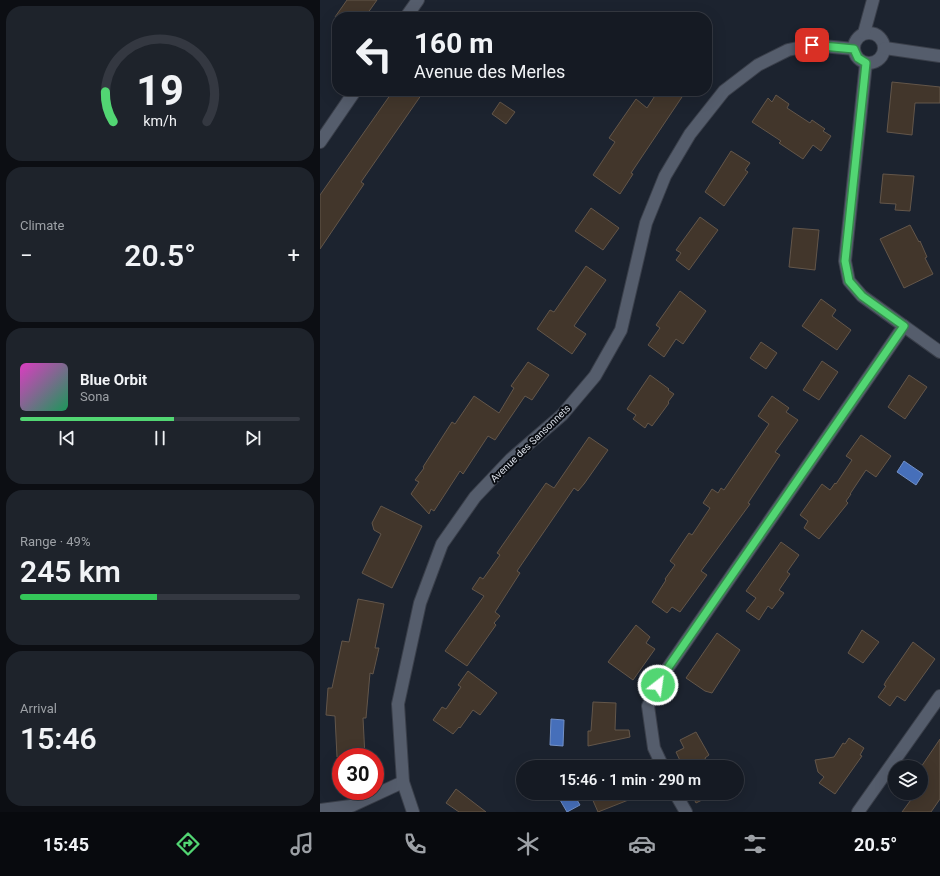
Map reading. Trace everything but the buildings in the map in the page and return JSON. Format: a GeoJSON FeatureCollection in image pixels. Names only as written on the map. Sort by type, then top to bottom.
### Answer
{"type":"FeatureCollection","features":[{"type":"Feature","properties":{"kind":"street"},"geometry":{"type":"LineString","coordinates":[[410,12],[418,0]]}},
{"type":"Feature","properties":{"kind":"street"},"geometry":{"type":"LineString","coordinates":[[864,33],[874,33],[878,35],[882,39],[885,48],[881,58],[871,63],[866,63],[858,58],[854,49],[856,40],[864,33],[873,0]]}},
{"type":"Feature","properties":{"kind":"street","name":"Avenue des Sansonnets"},"geometry":{"type":"LineString","coordinates":[[413,812],[403,782],[398,704],[420,604],[442,544],[475,497],[511,459],[562,415],[595,376],[621,330],[646,223],[665,176],[690,134],[724,91],[758,65],[788,50],[812,45],[854,49]]}},
{"type":"Feature","properties":{"kind":"street"},"geometry":{"type":"LineString","coordinates":[[885,48],[940,56]]}},
{"type":"Feature","properties":{"kind":"street"},"geometry":{"type":"LineString","coordinates":[[866,63],[845,261],[849,281],[862,296],[940,352]]}},
{"type":"Feature","properties":{"kind":"street"},"geometry":{"type":"LineString","coordinates":[[320,142],[352,96]]}},
{"type":"Feature","properties":{"kind":"street"},"geometry":{"type":"LineString","coordinates":[[660,760],[654,748],[648,706],[663,675],[904,326]]}},
{"type":"Feature","properties":{"kind":"street"},"geometry":{"type":"LineString","coordinates":[[858,812],[940,696]]}},
{"type":"Feature","properties":{"kind":"street"},"geometry":{"type":"LineString","coordinates":[[320,810],[351,806],[403,782]]}},
{"type":"Feature","properties":{"kind":"street"},"geometry":{"type":"LineString","coordinates":[[679,800],[686,812]]}},
{"type":"Feature","properties":{"kind":"water"},"geometry":{"type":"Polygon","coordinates":[[[904,461],[923,474],[916,485],[897,472],[904,461]]]}},
{"type":"Feature","properties":{"kind":"water"},"geometry":{"type":"Polygon","coordinates":[[[551,719],[564,720],[563,746],[550,745],[551,719]]]}},
{"type":"Feature","properties":{"kind":"water"},"geometry":{"type":"Polygon","coordinates":[[[560,800],[577,800],[580,805],[567,812],[560,800]]]}},
{"type":"Feature","properties":{"kind":"route"},"geometry":{"type":"LineString","coordinates":[[658,685],[663,675],[904,326],[862,296],[849,281],[845,261],[866,63],[858,58],[854,49],[812,45]]}}]}
